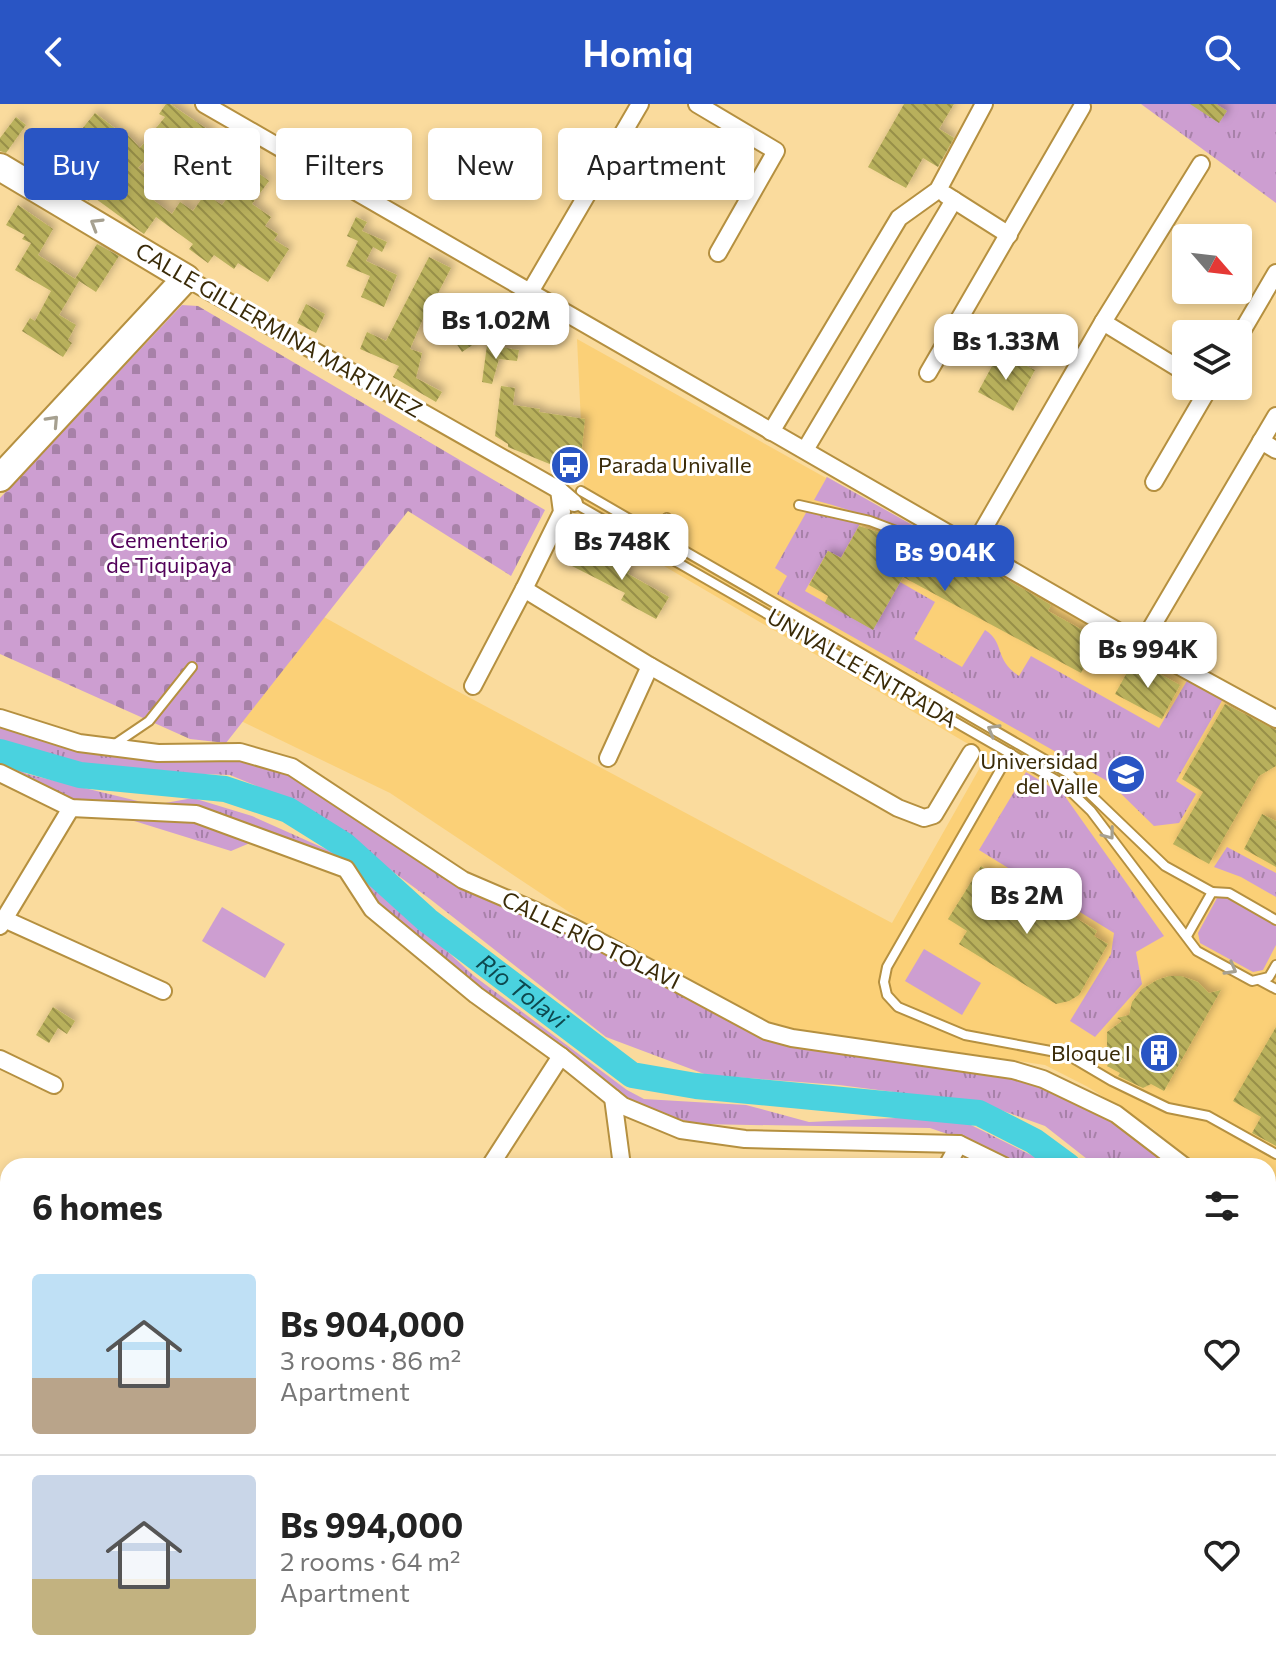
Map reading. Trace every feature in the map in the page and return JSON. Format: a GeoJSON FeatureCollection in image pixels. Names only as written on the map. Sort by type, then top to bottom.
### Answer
{"type":"FeatureCollection","features":[{"type":"Feature","properties":{"kind":"main road","name":"CALLE GILLERMINA MARTINEZ"},"geometry":{"type":"LineString","coordinates":[[0,167],[186,278]]}},
{"type":"Feature","properties":{"kind":"main road"},"geometry":{"type":"LineString","coordinates":[[0,478],[186,278]]}},
{"type":"Feature","properties":{"kind":"street"},"geometry":{"type":"LineString","coordinates":[[204,104],[1141,645],[1276,719]]}},
{"type":"Feature","properties":{"kind":"street"},"geometry":{"type":"LineString","coordinates":[[530,292],[640,104]]}},
{"type":"Feature","properties":{"kind":"street"},"geometry":{"type":"LineString","coordinates":[[697,104],[776,151],[718,253]]}},
{"type":"Feature","properties":{"kind":"street"},"geometry":{"type":"LineString","coordinates":[[771,432],[899,218],[938,190],[984,104]]}},
{"type":"Feature","properties":{"kind":"street"},"geometry":{"type":"LineString","coordinates":[[928,373],[1082,107]]}},
{"type":"Feature","properties":{"kind":"street"},"geometry":{"type":"LineString","coordinates":[[973,547],[1103,322],[1201,164]]}},
{"type":"Feature","properties":{"kind":"street"},"geometry":{"type":"LineString","coordinates":[[938,190],[1009,235]]}},
{"type":"Feature","properties":{"kind":"street"},"geometry":{"type":"LineString","coordinates":[[805,450],[954,200]]}},
{"type":"Feature","properties":{"kind":"street"},"geometry":{"type":"LineString","coordinates":[[1249,320],[1276,273]]}},
{"type":"Feature","properties":{"kind":"street","name":"CALLE GILLERMINA MARTINEZ"},"geometry":{"type":"LineString","coordinates":[[186,278],[559,490],[578,497]]}},
{"type":"Feature","properties":{"kind":"street"},"geometry":{"type":"LineString","coordinates":[[1103,322],[1172,364]]}},
{"type":"Feature","properties":{"kind":"street"},"geometry":{"type":"LineString","coordinates":[[1154,482],[1201,400]]}},
{"type":"Feature","properties":{"kind":"street"},"geometry":{"type":"LineString","coordinates":[[1141,645],[1269,446],[1276,416]]}},
{"type":"Feature","properties":{"kind":"street"},"geometry":{"type":"LineString","coordinates":[[473,686],[562,512],[559,490]]}},
{"type":"Feature","properties":{"kind":"street"},"geometry":{"type":"LineString","coordinates":[[524,589],[860,788],[924,818],[934,815],[971,753]]}},
{"type":"Feature","properties":{"kind":"street"},"geometry":{"type":"LineString","coordinates":[[608,758],[650,666]]}},
{"type":"Feature","properties":{"kind":"street","name":"CALLE RÍO TOLAVI"},"geometry":{"type":"LineString","coordinates":[[0,718],[79,743],[158,753],[240,752],[292,767],[463,880],[573,927],[766,1031],[792,1038],[1013,1070],[1043,1079],[1116,1114],[1174,1158]]}},
{"type":"Feature","properties":{"kind":"street"},"geometry":{"type":"LineString","coordinates":[[0,773],[71,808],[196,814],[346,869],[372,909],[476,995],[561,1056],[623,1106],[681,1130],[745,1139],[959,1144],[988,1158]]}},
{"type":"Feature","properties":{"kind":"street"},"geometry":{"type":"LineString","coordinates":[[71,808],[2,923],[163,991]]}},
{"type":"Feature","properties":{"kind":"street"},"geometry":{"type":"LineString","coordinates":[[495,1158],[561,1056]]}},
{"type":"Feature","properties":{"kind":"street"},"geometry":{"type":"LineString","coordinates":[[0,1059],[54,1085]]}},
{"type":"Feature","properties":{"kind":"street"},"geometry":{"type":"LineString","coordinates":[[613,1098],[621,1158]]}},
{"type":"Feature","properties":{"kind":"street"},"geometry":{"type":"LineString","coordinates":[[951,1158],[959,1144]]}},
{"type":"Feature","properties":{"kind":"lane"},"geometry":{"type":"LineString","coordinates":[[578,497],[658,536],[1068,773],[1165,866],[1212,892],[1229,893],[1276,920]]}},
{"type":"Feature","properties":{"kind":"lane","name":"UNIVALLE ENTRADA"},"geometry":{"type":"LineString","coordinates":[[578,497],[652,547],[1063,784],[1091,811],[1197,951],[1252,981],[1259,979],[1276,989]]}},
{"type":"Feature","properties":{"kind":"lane"},"geometry":{"type":"LineString","coordinates":[[799,505],[870,521],[899,532],[926,550]]}},
{"type":"Feature","properties":{"kind":"lane"},"geometry":{"type":"LineString","coordinates":[[652,547],[667,518]]}},
{"type":"Feature","properties":{"kind":"lane"},"geometry":{"type":"LineString","coordinates":[[744,600],[750,590]]}},
{"type":"Feature","properties":{"kind":"lane"},"geometry":{"type":"LineString","coordinates":[[111,747],[149,721],[192,667]]}},
{"type":"Feature","properties":{"kind":"lane"},"geometry":{"type":"LineString","coordinates":[[1010,753],[887,967],[884,982],[887,995],[898,1007],[965,1035],[1073,1058],[1154,1102],[1208,1116],[1276,1154]]}},
{"type":"Feature","properties":{"kind":"lane"},"geometry":{"type":"LineString","coordinates":[[1187,936],[1212,892]]}},
{"type":"Feature","properties":{"kind":"lane"},"geometry":{"type":"LineString","coordinates":[[1259,979],[1269,977],[1276,965]]}},
{"type":"Feature","properties":{"kind":"shaded area","name":"Universidad del Valle"},"geometry":{"type":"Polygon","coordinates":[[[577,339],[1276,729],[1276,1158],[1188,1158],[1153,1129],[1088,1087],[1045,1065],[775,1026],[584,922],[390,793],[241,721],[324,617],[892,923],[987,755],[570,511],[584,486],[577,339]]]}},
{"type":"Feature","properties":{"kind":"green space"},"geometry":{"type":"Polygon","coordinates":[[[1141,104],[1276,104],[1276,203],[1141,104]]]}},
{"type":"Feature","properties":{"kind":"green space","name":"Cementerio de Tiquipaya"},"geometry":{"type":"Polygon","coordinates":[[[182,305],[198,306],[545,510],[511,576],[408,511],[226,743],[190,739],[0,654],[0,498],[182,305]]]}},
{"type":"Feature","properties":{"kind":"green space"},"geometry":{"type":"Polygon","coordinates":[[[827,477],[932,536],[927,545],[872,518],[814,500],[827,477]]]}},
{"type":"Feature","properties":{"kind":"green space"},"geometry":{"type":"Polygon","coordinates":[[[807,511],[861,522],[841,558],[828,551],[805,591],[873,629],[900,582],[935,602],[914,639],[962,667],[985,630],[995,640],[1006,664],[1019,676],[1031,656],[1159,728],[1188,679],[1223,699],[1176,781],[1196,794],[1179,823],[1154,826],[1109,782],[777,594],[787,576],[775,568],[807,511]]]}},
{"type":"Feature","properties":{"kind":"green space"},"geometry":{"type":"Polygon","coordinates":[[[0,728],[79,750],[244,759],[288,774],[734,1024],[782,1043],[998,1074],[1038,1084],[1104,1117],[1163,1158],[1086,1158],[1045,1126],[981,1103],[839,1085],[707,1075],[606,1037],[430,899],[302,805],[230,775],[82,770],[0,743],[0,728]]]}},
{"type":"Feature","properties":{"kind":"green space"},"geometry":{"type":"Polygon","coordinates":[[[0,760],[27,774],[154,805],[193,798],[252,816],[346,858],[474,976],[627,1090],[644,1099],[746,1105],[809,1122],[918,1117],[963,1121],[1037,1158],[998,1158],[962,1139],[930,1128],[698,1124],[637,1108],[479,991],[376,904],[347,865],[269,835],[231,851],[73,802],[0,767],[0,760]]]}},
{"type":"Feature","properties":{"kind":"green space"},"geometry":{"type":"Polygon","coordinates":[[[1026,772],[1064,795],[1164,936],[1136,952],[1142,984],[1095,1037],[1070,1021],[1111,954],[1114,933],[979,850],[1026,772]]]}},
{"type":"Feature","properties":{"kind":"green space"},"geometry":{"type":"Polygon","coordinates":[[[1227,847],[1276,873],[1276,897],[1241,877],[1214,867],[1227,847]]]}},
{"type":"Feature","properties":{"kind":"green space"},"geometry":{"type":"Polygon","coordinates":[[[1217,898],[1227,898],[1276,926],[1276,945],[1263,970],[1253,972],[1200,943],[1198,933],[1217,898]]]}},
{"type":"Feature","properties":{"kind":"green space"},"geometry":{"type":"Polygon","coordinates":[[[222,907],[285,944],[265,978],[202,941],[222,907]]]}},
{"type":"Feature","properties":{"kind":"green space"},"geometry":{"type":"Polygon","coordinates":[[[924,949],[981,983],[962,1015],[905,981],[924,949]]]}},
{"type":"Feature","properties":{"kind":"building"},"geometry":{"type":"Polygon","coordinates":[[[166,104],[170,104],[206,128],[156,128],[165,117],[159,114],[166,104]]]}},
{"type":"Feature","properties":{"kind":"building"},"geometry":{"type":"Polygon","coordinates":[[[904,104],[954,104],[939,129],[954,138],[938,167],[923,158],[906,188],[868,167],[904,104]]]}},
{"type":"Feature","properties":{"kind":"building"},"geometry":{"type":"Polygon","coordinates":[[[1190,104],[1216,104],[1227,111],[1219,123],[1190,104]]]}},
{"type":"Feature","properties":{"kind":"building"},"geometry":{"type":"Polygon","coordinates":[[[95,113],[115,128],[83,128],[95,113]]]}},
{"type":"Feature","properties":{"kind":"building"},"geometry":{"type":"Polygon","coordinates":[[[16,117],[26,125],[6,153],[0,151],[0,138],[16,117]]]}},
{"type":"Feature","properties":{"kind":"building"},"geometry":{"type":"Polygon","coordinates":[[[128,135],[140,148],[144,143],[144,161],[138,168],[144,172],[144,200],[153,200],[172,214],[180,202],[193,211],[201,200],[214,200],[222,205],[226,200],[255,200],[252,204],[271,217],[265,226],[278,234],[274,240],[289,249],[268,282],[238,263],[234,269],[214,255],[208,263],[189,249],[193,244],[156,217],[144,234],[97,200],[128,200],[128,135]]]}},
{"type":"Feature","properties":{"kind":"building"},"geometry":{"type":"Polygon","coordinates":[[[260,174],[269,181],[260,193],[260,174]]]}},
{"type":"Feature","properties":{"kind":"building"},"geometry":{"type":"Polygon","coordinates":[[[18,205],[53,229],[38,255],[75,279],[97,244],[119,256],[96,292],[76,279],[79,281],[59,315],[76,325],[68,340],[72,343],[63,357],[22,331],[30,318],[35,321],[51,291],[15,270],[31,243],[22,239],[25,235],[6,225],[18,205]]]}},
{"type":"Feature","properties":{"kind":"building"},"geometry":{"type":"Polygon","coordinates":[[[356,217],[367,222],[362,231],[387,242],[382,252],[373,247],[366,261],[397,275],[384,307],[361,297],[370,276],[346,266],[358,241],[347,236],[356,217]]]}},
{"type":"Feature","properties":{"kind":"building"},"geometry":{"type":"Polygon","coordinates":[[[429,257],[451,268],[437,295],[434,293],[410,349],[422,353],[416,378],[442,392],[436,402],[393,377],[399,366],[360,349],[367,332],[386,341],[429,257]]]}},
{"type":"Feature","properties":{"kind":"building"},"geometry":{"type":"Polygon","coordinates":[[[306,304],[325,314],[316,333],[297,323],[306,304]]]}},
{"type":"Feature","properties":{"kind":"building"},"geometry":{"type":"Polygon","coordinates":[[[460,320],[468,322],[480,340],[462,352],[454,340],[460,320]]]}},
{"type":"Feature","properties":{"kind":"building"},"geometry":{"type":"Polygon","coordinates":[[[487,345],[519,350],[517,361],[499,359],[492,384],[482,382],[487,345]]]}},
{"type":"Feature","properties":{"kind":"building"},"geometry":{"type":"Polygon","coordinates":[[[999,353],[1035,370],[1013,411],[978,392],[999,353]]]}},
{"type":"Feature","properties":{"kind":"building"},"geometry":{"type":"Polygon","coordinates":[[[501,386],[515,388],[513,405],[585,419],[579,476],[508,447],[495,436],[501,386]]]}},
{"type":"Feature","properties":{"kind":"building"},"geometry":{"type":"Polygon","coordinates":[[[859,526],[878,532],[928,559],[938,540],[1051,605],[1048,611],[1099,639],[1081,673],[903,577],[873,630],[825,603],[828,596],[809,585],[828,551],[841,558],[859,526]]]}},
{"type":"Feature","properties":{"kind":"building"},"geometry":{"type":"Polygon","coordinates":[[[582,546],[630,571],[628,574],[669,597],[656,619],[621,600],[625,593],[572,566],[582,546]]]}},
{"type":"Feature","properties":{"kind":"building"},"geometry":{"type":"Polygon","coordinates":[[[1134,660],[1180,685],[1162,719],[1115,694],[1134,660]]]}},
{"type":"Feature","properties":{"kind":"building"},"geometry":{"type":"Polygon","coordinates":[[[1225,704],[1276,730],[1276,766],[1259,776],[1209,864],[1173,844],[1203,792],[1182,779],[1225,704]]]}},
{"type":"Feature","properties":{"kind":"building"},"geometry":{"type":"Polygon","coordinates":[[[1262,814],[1276,821],[1276,867],[1244,849],[1262,814]]]}},
{"type":"Feature","properties":{"kind":"building"},"geometry":{"type":"Polygon","coordinates":[[[981,866],[995,875],[998,870],[1097,931],[1094,936],[1108,944],[1079,995],[1056,1004],[959,944],[967,931],[948,919],[981,866]]]}},
{"type":"Feature","properties":{"kind":"building","name":"Bloque I"},"geometry":{"type":"Polygon","coordinates":[[[1169,976],[1181,976],[1198,982],[1209,993],[1221,990],[1164,1091],[1151,1084],[1143,1088],[1118,1076],[1120,1073],[1107,1066],[1113,1056],[1107,1050],[1107,1032],[1122,1021],[1117,1018],[1129,1015],[1132,1002],[1142,989],[1169,976]]]}},
{"type":"Feature","properties":{"kind":"building"},"geometry":{"type":"Polygon","coordinates":[[[53,1007],[75,1021],[67,1034],[58,1028],[49,1043],[36,1035],[53,1007]]]}},
{"type":"Feature","properties":{"kind":"building"},"geometry":{"type":"Polygon","coordinates":[[[1276,1027],[1276,1146],[1252,1133],[1261,1117],[1233,1101],[1276,1027]]]}},
{"type":"Feature","properties":{"kind":"waterway","name":"Río Tolavi"},"geometry":{"type":"LineString","coordinates":[[0,752],[80,775],[225,789],[288,810],[344,845],[427,920],[632,1075],[696,1086],[979,1113],[1034,1141],[1057,1158]]}},
{"type":"Feature","properties":{"kind":"place","name":"Parada Univalle"},"geometry":{"type":"Point","coordinates":[570,465]}},
{"type":"Feature","properties":{"kind":"place","name":"Universidad del Valle"},"geometry":{"type":"Point","coordinates":[1126,774]}},
{"type":"Feature","properties":{"kind":"place","name":"Bloque I"},"geometry":{"type":"Point","coordinates":[1159,1053]}}]}
